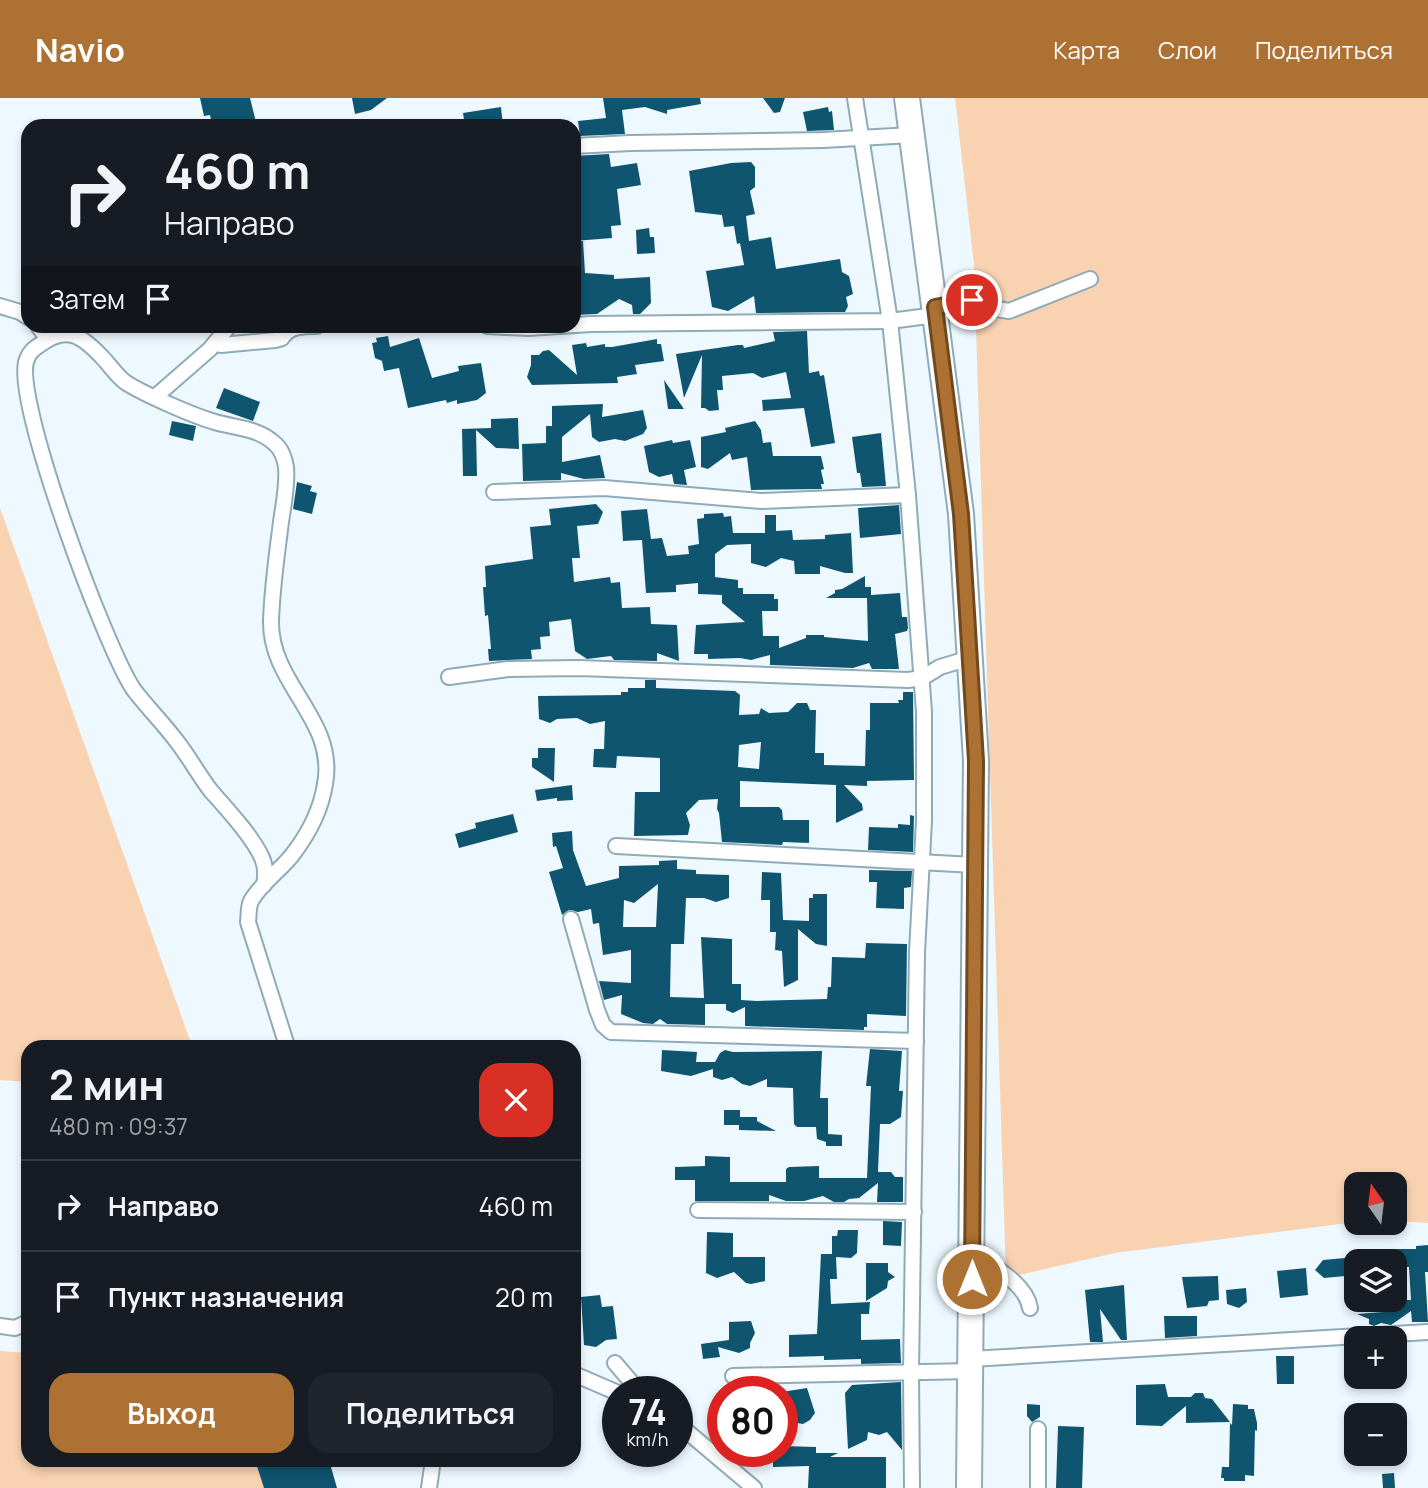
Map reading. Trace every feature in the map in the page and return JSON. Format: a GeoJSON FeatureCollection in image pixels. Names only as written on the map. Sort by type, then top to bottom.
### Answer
{"type":"FeatureCollection","features":[{"type":"Feature","properties":{"kind":"highway"},"geometry":{"type":"LineString","coordinates":[[906,98],[961,514],[976,761],[969,1488]]}},
{"type":"Feature","properties":{"kind":"street"},"geometry":{"type":"LineString","coordinates":[[855,98],[890,321],[908,495],[922,678],[925,763],[916,1041],[912,1488]]}},
{"type":"Feature","properties":{"kind":"street"},"geometry":{"type":"LineString","coordinates":[[581,146],[912,135]]}},
{"type":"Feature","properties":{"kind":"street"},"geometry":{"type":"LineString","coordinates":[[581,325],[890,321],[972,300],[1009,311],[1090,279]]}},
{"type":"Feature","properties":{"kind":"street"},"geometry":{"type":"LineString","coordinates":[[0,306],[21,313]]}},
{"type":"Feature","properties":{"kind":"street"},"geometry":{"type":"LineString","coordinates":[[43,333],[48,339]]}},
{"type":"Feature","properties":{"kind":"street"},"geometry":{"type":"LineString","coordinates":[[155,397],[223,333]]}},
{"type":"Feature","properties":{"kind":"street"},"geometry":{"type":"LineString","coordinates":[[215,343],[221,345],[275,340],[282,338],[283,333]]}},
{"type":"Feature","properties":{"kind":"street"},"geometry":{"type":"LineString","coordinates":[[264,885],[266,870],[260,852],[206,784],[177,741],[135,691],[119,665],[101,625],[32,423],[25,387],[24,366],[28,356],[48,339],[63,334],[77,335],[86,340],[124,381],[213,422],[263,435],[275,443],[285,461],[285,491],[273,592],[272,640],[281,668],[321,736],[326,759],[326,781],[311,827],[293,854],[250,902],[248,922],[285,1040]]}},
{"type":"Feature","properties":{"kind":"street"},"geometry":{"type":"LineString","coordinates":[[494,492],[604,488],[782,501],[908,495]]}},
{"type":"Feature","properties":{"kind":"street"},"geometry":{"type":"LineString","coordinates":[[449,677],[508,669],[579,668],[908,680],[922,678],[940,667],[970,658]]}},
{"type":"Feature","properties":{"kind":"street"},"geometry":{"type":"LineString","coordinates":[[616,846],[975,865]]}},
{"type":"Feature","properties":{"kind":"street"},"geometry":{"type":"LineString","coordinates":[[571,919],[597,1010],[603,1025],[611,1032],[916,1041]]}},
{"type":"Feature","properties":{"kind":"street"},"geometry":{"type":"LineString","coordinates":[[698,1210],[914,1212]]}},
{"type":"Feature","properties":{"kind":"street"},"geometry":{"type":"LineString","coordinates":[[972,1252],[1020,1288],[1029,1297],[1030,1308]]}},
{"type":"Feature","properties":{"kind":"street"},"geometry":{"type":"LineString","coordinates":[[0,1326],[15,1328],[21,1325]]}},
{"type":"Feature","properties":{"kind":"street"},"geometry":{"type":"LineString","coordinates":[[733,1376],[911,1373],[971,1365],[1428,1332]]}},
{"type":"Feature","properties":{"kind":"street"},"geometry":{"type":"LineString","coordinates":[[615,1363],[626,1376]]}},
{"type":"Feature","properties":{"kind":"street"},"geometry":{"type":"LineString","coordinates":[[581,1377],[602,1386]]}},
{"type":"Feature","properties":{"kind":"street"},"geometry":{"type":"LineString","coordinates":[[1038,1429],[1038,1488]]}},
{"type":"Feature","properties":{"kind":"street"},"geometry":{"type":"LineString","coordinates":[[693,1437],[754,1488]]}},
{"type":"Feature","properties":{"kind":"street"},"geometry":{"type":"LineString","coordinates":[[429,1488],[432,1467]]}},
{"type":"Feature","properties":{"kind":"shaded area"},"geometry":{"type":"Polygon","coordinates":[[[955,98],[1428,98],[1428,1223],[1407,1222],[1407,1172],[1344,1172],[1344,1224],[1115,1253],[1006,1278],[974,265],[955,98]]]}},
{"type":"Feature","properties":{"kind":"shaded area"},"geometry":{"type":"Polygon","coordinates":[[[0,508],[190,1040],[21,1040],[21,1082],[0,1080],[0,508]]]}},
{"type":"Feature","properties":{"kind":"shaded area"},"geometry":{"type":"Polygon","coordinates":[[[0,1351],[21,1352],[21,1467],[278,1467],[298,1488],[0,1488],[0,1351]]]}},
{"type":"Feature","properties":{"kind":"building"},"geometry":{"type":"Polygon","coordinates":[[[200,98],[250,98],[255,119],[211,119],[210,115],[204,116],[200,98]]]}},
{"type":"Feature","properties":{"kind":"building"},"geometry":{"type":"Polygon","coordinates":[[[352,98],[387,98],[371,110],[355,114],[352,98]]]}},
{"type":"Feature","properties":{"kind":"building"},"geometry":{"type":"Polygon","coordinates":[[[603,98],[700,98],[701,104],[667,110],[667,114],[645,107],[622,110],[625,134],[581,136],[581,121],[606,118],[603,98]]]}},
{"type":"Feature","properties":{"kind":"building"},"geometry":{"type":"Polygon","coordinates":[[[763,98],[785,98],[780,112],[774,113],[763,98]]]}},
{"type":"Feature","properties":{"kind":"building"},"geometry":{"type":"Polygon","coordinates":[[[501,107],[502,119],[464,119],[463,113],[501,107]]]}},
{"type":"Feature","properties":{"kind":"building"},"geometry":{"type":"Polygon","coordinates":[[[828,107],[829,112],[832,111],[834,130],[807,131],[803,112],[828,107]]]}},
{"type":"Feature","properties":{"kind":"building"},"geometry":{"type":"Polygon","coordinates":[[[609,154],[611,167],[637,163],[641,185],[617,189],[621,225],[611,226],[612,238],[581,240],[581,156],[609,154]]]}},
{"type":"Feature","properties":{"kind":"building"},"geometry":{"type":"Polygon","coordinates":[[[751,162],[755,167],[755,187],[750,191],[755,214],[746,216],[749,241],[771,237],[776,269],[840,259],[842,272],[849,276],[853,294],[846,297],[848,306],[845,312],[756,313],[754,296],[728,311],[712,307],[706,271],[744,265],[734,226],[724,227],[722,215],[695,212],[689,171],[751,162]]]}},
{"type":"Feature","properties":{"kind":"building"},"geometry":{"type":"Polygon","coordinates":[[[649,228],[650,237],[654,237],[655,253],[637,254],[636,230],[649,228]]]}},
{"type":"Feature","properties":{"kind":"building"},"geometry":{"type":"Polygon","coordinates":[[[581,241],[585,273],[614,275],[614,279],[650,277],[651,303],[640,314],[633,314],[632,305],[619,299],[597,314],[581,315],[581,241]]]}},
{"type":"Feature","properties":{"kind":"building"},"geometry":{"type":"Polygon","coordinates":[[[807,331],[809,373],[819,371],[820,376],[824,375],[835,443],[811,447],[804,408],[763,411],[762,400],[791,398],[786,372],[762,378],[753,373],[722,376],[723,390],[717,390],[719,410],[709,411],[701,408],[702,355],[684,398],[676,354],[738,345],[743,345],[744,348],[775,341],[773,332],[807,331]]]}},
{"type":"Feature","properties":{"kind":"building"},"geometry":{"type":"Polygon","coordinates":[[[388,336],[390,347],[419,338],[432,378],[459,371],[458,366],[481,363],[486,393],[477,400],[457,404],[457,400],[447,403],[446,400],[408,408],[399,368],[384,371],[382,361],[375,358],[372,343],[377,342],[376,338],[388,336]]]}},
{"type":"Feature","properties":{"kind":"building"},"geometry":{"type":"Polygon","coordinates":[[[657,339],[657,344],[661,344],[664,361],[635,365],[637,374],[617,377],[618,383],[532,385],[527,377],[531,355],[539,355],[543,351],[549,350],[577,375],[572,345],[586,343],[587,347],[605,344],[605,347],[612,347],[657,339]]]}},
{"type":"Feature","properties":{"kind":"building"},"geometry":{"type":"Polygon","coordinates":[[[664,380],[684,409],[668,409],[664,380]]]}},
{"type":"Feature","properties":{"kind":"building"},"geometry":{"type":"Polygon","coordinates":[[[224,388],[260,402],[253,421],[216,408],[224,388]]]}},
{"type":"Feature","properties":{"kind":"building"},"geometry":{"type":"Polygon","coordinates":[[[603,404],[602,417],[643,410],[647,428],[643,434],[625,441],[615,439],[599,442],[592,437],[590,414],[562,437],[562,462],[600,455],[605,478],[584,479],[561,473],[561,480],[523,481],[522,444],[546,443],[546,426],[552,426],[552,406],[603,404]]]}},
{"type":"Feature","properties":{"kind":"building"},"geometry":{"type":"Polygon","coordinates":[[[518,418],[519,449],[496,448],[476,430],[477,476],[463,476],[462,429],[491,428],[491,419],[518,418]]]}},
{"type":"Feature","properties":{"kind":"building"},"geometry":{"type":"Polygon","coordinates":[[[172,421],[196,426],[193,441],[169,435],[172,421]]]}},
{"type":"Feature","properties":{"kind":"building"},"geometry":{"type":"Polygon","coordinates":[[[755,421],[761,430],[763,443],[771,442],[773,456],[821,456],[824,469],[821,470],[824,484],[821,484],[822,489],[751,490],[747,457],[732,460],[730,453],[708,469],[701,467],[701,437],[726,432],[725,428],[755,421]]]}},
{"type":"Feature","properties":{"kind":"building"},"geometry":{"type":"Polygon","coordinates":[[[881,433],[886,486],[862,487],[860,473],[857,473],[852,437],[881,433]]]}},
{"type":"Feature","properties":{"kind":"building"},"geometry":{"type":"Polygon","coordinates":[[[672,440],[673,443],[690,440],[696,467],[684,470],[687,485],[674,484],[672,474],[659,477],[649,472],[644,446],[672,440]]]}},
{"type":"Feature","properties":{"kind":"building"},"geometry":{"type":"Polygon","coordinates":[[[297,482],[312,486],[310,491],[317,493],[312,514],[293,509],[297,482]]]}},
{"type":"Feature","properties":{"kind":"building"},"geometry":{"type":"Polygon","coordinates":[[[596,504],[603,512],[598,524],[577,526],[580,558],[572,558],[574,582],[610,577],[611,583],[620,582],[622,608],[650,607],[651,624],[677,625],[679,661],[657,653],[657,661],[614,660],[611,656],[587,659],[575,651],[571,619],[549,622],[550,636],[540,637],[541,649],[531,650],[532,659],[489,661],[488,649],[491,649],[483,587],[486,587],[485,566],[533,559],[530,527],[551,525],[549,509],[596,504]]]}},
{"type":"Feature","properties":{"kind":"building"},"geometry":{"type":"Polygon","coordinates":[[[899,505],[901,534],[860,538],[858,508],[899,505]]]}},
{"type":"Feature","properties":{"kind":"building"},"geometry":{"type":"Polygon","coordinates":[[[647,509],[651,539],[662,538],[667,556],[689,554],[688,546],[699,544],[697,519],[704,518],[704,514],[723,513],[724,517],[731,516],[733,533],[765,533],[765,515],[776,515],[776,531],[792,530],[793,540],[825,539],[825,535],[851,533],[853,573],[820,566],[820,574],[795,574],[794,561],[781,558],[766,567],[751,563],[751,544],[727,545],[715,554],[715,577],[738,580],[738,588],[743,588],[743,594],[774,594],[774,599],[778,599],[778,611],[762,611],[763,636],[779,636],[779,648],[806,638],[806,635],[868,641],[867,598],[826,598],[835,593],[835,590],[865,576],[865,587],[871,587],[871,595],[900,593],[902,617],[907,617],[908,628],[907,631],[895,634],[899,669],[872,669],[869,663],[853,668],[770,665],[770,655],[751,660],[708,659],[708,654],[694,654],[696,625],[745,622],[722,603],[722,595],[698,594],[698,583],[676,585],[676,592],[646,593],[642,540],[623,541],[621,511],[647,509]]]}},
{"type":"Feature","properties":{"kind":"building"},"geometry":{"type":"Polygon","coordinates":[[[645,680],[656,680],[656,688],[735,691],[740,695],[739,715],[759,714],[761,708],[769,713],[788,712],[797,703],[807,703],[810,710],[816,710],[815,753],[824,753],[824,765],[865,766],[866,730],[870,730],[870,703],[899,703],[898,700],[903,700],[903,692],[913,692],[914,780],[867,781],[867,786],[844,785],[862,804],[863,810],[836,823],[836,785],[740,781],[740,807],[779,807],[783,820],[809,820],[809,843],[783,842],[782,845],[722,842],[718,799],[699,800],[686,813],[690,825],[688,835],[634,836],[635,792],[660,792],[660,758],[617,756],[616,768],[593,767],[594,749],[604,749],[605,721],[590,724],[577,718],[557,719],[550,723],[539,719],[538,696],[621,695],[621,692],[628,692],[628,688],[645,688],[645,680]],[[761,742],[739,745],[738,767],[759,769],[761,742]]]}},
{"type":"Feature","properties":{"kind":"building"},"geometry":{"type":"Polygon","coordinates":[[[538,748],[555,748],[554,782],[532,767],[532,758],[538,758],[538,748]]]}},
{"type":"Feature","properties":{"kind":"building"},"geometry":{"type":"Polygon","coordinates":[[[572,785],[573,800],[557,801],[557,798],[537,801],[535,790],[572,785]]]}},
{"type":"Feature","properties":{"kind":"building"},"geometry":{"type":"Polygon","coordinates":[[[513,814],[518,832],[459,848],[455,834],[476,828],[475,823],[513,814]]]}},
{"type":"Feature","properties":{"kind":"building"},"geometry":{"type":"Polygon","coordinates":[[[910,815],[914,816],[913,852],[868,850],[869,827],[898,828],[898,824],[910,825],[910,815]]]}},
{"type":"Feature","properties":{"kind":"building"},"geometry":{"type":"Polygon","coordinates":[[[572,831],[573,850],[586,886],[619,878],[619,866],[659,865],[659,861],[677,860],[677,869],[696,870],[696,874],[729,875],[729,898],[716,902],[704,898],[686,898],[684,944],[671,944],[670,997],[704,998],[701,937],[732,939],[732,984],[741,984],[741,1000],[757,1001],[827,999],[828,987],[831,987],[832,957],[865,958],[866,943],[907,944],[906,1016],[867,1014],[867,1027],[864,1027],[864,1030],[745,1026],[745,1007],[733,1013],[726,1010],[726,1004],[705,1004],[705,1025],[667,1024],[660,1019],[653,1024],[643,1023],[621,1014],[622,995],[604,1000],[599,981],[631,983],[631,950],[603,955],[599,923],[593,924],[591,909],[578,912],[569,910],[562,915],[549,872],[563,868],[556,846],[553,847],[552,833],[572,831]],[[658,884],[634,903],[624,900],[623,927],[656,927],[658,884]]]}},
{"type":"Feature","properties":{"kind":"building"},"geometry":{"type":"Polygon","coordinates":[[[869,870],[912,871],[911,887],[904,888],[904,909],[876,908],[877,882],[869,882],[869,870]]]}},
{"type":"Feature","properties":{"kind":"building"},"geometry":{"type":"Polygon","coordinates":[[[762,872],[781,873],[783,920],[809,921],[809,898],[813,898],[813,894],[827,894],[827,946],[816,944],[798,929],[798,980],[784,987],[782,951],[775,950],[776,932],[770,932],[770,900],[761,900],[762,872]]]}},
{"type":"Feature","properties":{"kind":"building"},"geometry":{"type":"Polygon","coordinates":[[[870,1049],[902,1051],[899,1091],[903,1091],[901,1117],[890,1124],[880,1124],[878,1172],[891,1172],[895,1177],[903,1177],[903,1202],[877,1202],[878,1183],[859,1198],[844,1202],[834,1202],[823,1196],[804,1201],[786,1201],[769,1195],[769,1201],[695,1201],[695,1180],[675,1180],[675,1167],[705,1166],[705,1156],[730,1157],[730,1182],[786,1182],[786,1169],[789,1167],[819,1166],[819,1178],[867,1178],[871,1086],[866,1086],[870,1049]]]}},
{"type":"Feature","properties":{"kind":"building"},"geometry":{"type":"Polygon","coordinates":[[[662,1050],[697,1052],[696,1062],[715,1062],[725,1050],[822,1051],[820,1098],[828,1098],[828,1134],[842,1135],[842,1146],[826,1146],[826,1142],[817,1139],[816,1127],[797,1127],[794,1124],[793,1088],[767,1087],[767,1079],[750,1086],[732,1077],[722,1080],[713,1077],[713,1069],[691,1076],[661,1071],[662,1050]]]}},
{"type":"Feature","properties":{"kind":"building"},"geometry":{"type":"Polygon","coordinates":[[[724,1110],[740,1110],[740,1117],[757,1117],[757,1121],[776,1131],[739,1130],[739,1125],[724,1125],[724,1110]]]}},
{"type":"Feature","properties":{"kind":"building"},"geometry":{"type":"Polygon","coordinates":[[[883,1221],[902,1222],[901,1246],[883,1245],[883,1221]]]}},
{"type":"Feature","properties":{"kind":"building"},"geometry":{"type":"Polygon","coordinates":[[[838,1230],[858,1230],[857,1253],[851,1258],[836,1257],[837,1279],[830,1279],[831,1304],[870,1302],[869,1314],[861,1314],[861,1340],[900,1339],[901,1363],[861,1364],[861,1359],[789,1357],[789,1335],[817,1334],[821,1254],[832,1254],[832,1236],[837,1236],[838,1230]]]}},
{"type":"Feature","properties":{"kind":"building"},"geometry":{"type":"Polygon","coordinates":[[[707,1232],[733,1233],[733,1257],[765,1257],[765,1281],[751,1284],[734,1272],[717,1278],[706,1273],[707,1232]]]}},
{"type":"Feature","properties":{"kind":"building"},"geometry":{"type":"Polygon","coordinates":[[[1428,1245],[1428,1272],[1425,1272],[1428,1322],[1412,1322],[1411,1311],[1391,1325],[1369,1324],[1369,1319],[1357,1314],[1407,1312],[1407,1300],[1411,1300],[1407,1249],[1416,1249],[1416,1246],[1428,1245]]]}},
{"type":"Feature","properties":{"kind":"building"},"geometry":{"type":"Polygon","coordinates":[[[1344,1258],[1344,1276],[1324,1278],[1315,1270],[1323,1260],[1344,1258]]]}},
{"type":"Feature","properties":{"kind":"building"},"geometry":{"type":"Polygon","coordinates":[[[866,1263],[888,1263],[888,1272],[895,1277],[888,1281],[887,1288],[866,1301],[866,1263]]]}},
{"type":"Feature","properties":{"kind":"building"},"geometry":{"type":"Polygon","coordinates":[[[1306,1268],[1308,1295],[1280,1298],[1277,1271],[1306,1268]]]}},
{"type":"Feature","properties":{"kind":"building"},"geometry":{"type":"Polygon","coordinates":[[[1218,1276],[1219,1300],[1209,1301],[1207,1306],[1187,1308],[1182,1277],[1218,1276]]]}},
{"type":"Feature","properties":{"kind":"building"},"geometry":{"type":"Polygon","coordinates":[[[1124,1285],[1127,1340],[1121,1340],[1100,1309],[1103,1342],[1090,1342],[1085,1290],[1124,1285]]]}},
{"type":"Feature","properties":{"kind":"building"},"geometry":{"type":"Polygon","coordinates":[[[1246,1288],[1247,1302],[1239,1308],[1227,1304],[1226,1290],[1246,1288]]]}},
{"type":"Feature","properties":{"kind":"building"},"geometry":{"type":"Polygon","coordinates":[[[600,1295],[602,1307],[613,1306],[617,1339],[606,1340],[596,1347],[584,1345],[581,1297],[600,1295]]]}},
{"type":"Feature","properties":{"kind":"building"},"geometry":{"type":"Polygon","coordinates":[[[1164,1316],[1197,1316],[1197,1336],[1165,1338],[1164,1316]]]}},
{"type":"Feature","properties":{"kind":"building"},"geometry":{"type":"Polygon","coordinates":[[[751,1321],[755,1333],[750,1348],[739,1353],[718,1347],[720,1357],[703,1359],[701,1344],[729,1340],[729,1322],[751,1321]]]}},
{"type":"Feature","properties":{"kind":"building"},"geometry":{"type":"Polygon","coordinates":[[[1276,1356],[1294,1356],[1294,1384],[1277,1384],[1276,1356]]]}},
{"type":"Feature","properties":{"kind":"building"},"geometry":{"type":"Polygon","coordinates":[[[901,1382],[902,1450],[887,1432],[879,1435],[868,1432],[867,1440],[848,1449],[845,1393],[852,1385],[901,1382]]]}},
{"type":"Feature","properties":{"kind":"building"},"geometry":{"type":"Polygon","coordinates":[[[1165,1384],[1168,1397],[1191,1397],[1195,1393],[1203,1393],[1205,1398],[1212,1399],[1230,1422],[1186,1423],[1186,1406],[1162,1426],[1136,1425],[1136,1385],[1165,1384]]]}},
{"type":"Feature","properties":{"kind":"building"},"geometry":{"type":"Polygon","coordinates":[[[807,1388],[815,1413],[803,1424],[798,1423],[798,1389],[807,1388]]]}},
{"type":"Feature","properties":{"kind":"building"},"geometry":{"type":"Polygon","coordinates":[[[1027,1404],[1040,1405],[1040,1417],[1032,1422],[1027,1416],[1027,1404]]]}},
{"type":"Feature","properties":{"kind":"building"},"geometry":{"type":"Polygon","coordinates":[[[1233,1404],[1248,1405],[1248,1409],[1254,1409],[1257,1423],[1254,1476],[1245,1475],[1245,1481],[1224,1481],[1224,1478],[1221,1478],[1222,1467],[1229,1467],[1233,1404]]]}},
{"type":"Feature","properties":{"kind":"building"},"geometry":{"type":"Polygon","coordinates":[[[1058,1426],[1084,1427],[1082,1488],[1056,1488],[1058,1426]]]}},
{"type":"Feature","properties":{"kind":"building"},"geometry":{"type":"Polygon","coordinates":[[[798,1446],[816,1447],[816,1453],[838,1453],[830,1457],[886,1457],[886,1488],[808,1488],[809,1466],[798,1466],[798,1446]]]}},
{"type":"Feature","properties":{"kind":"building"},"geometry":{"type":"Polygon","coordinates":[[[257,1467],[331,1467],[337,1488],[264,1488],[257,1467]]]}},
{"type":"Feature","properties":{"kind":"building"},"geometry":{"type":"Polygon","coordinates":[[[1394,1473],[1395,1488],[1383,1488],[1382,1474],[1394,1473]]]}},
{"type":"Feature","properties":{"kind":"route"},"geometry":{"type":"LineString","coordinates":[[972,300],[935,307],[961,514],[976,761],[972,1279]]}}]}
